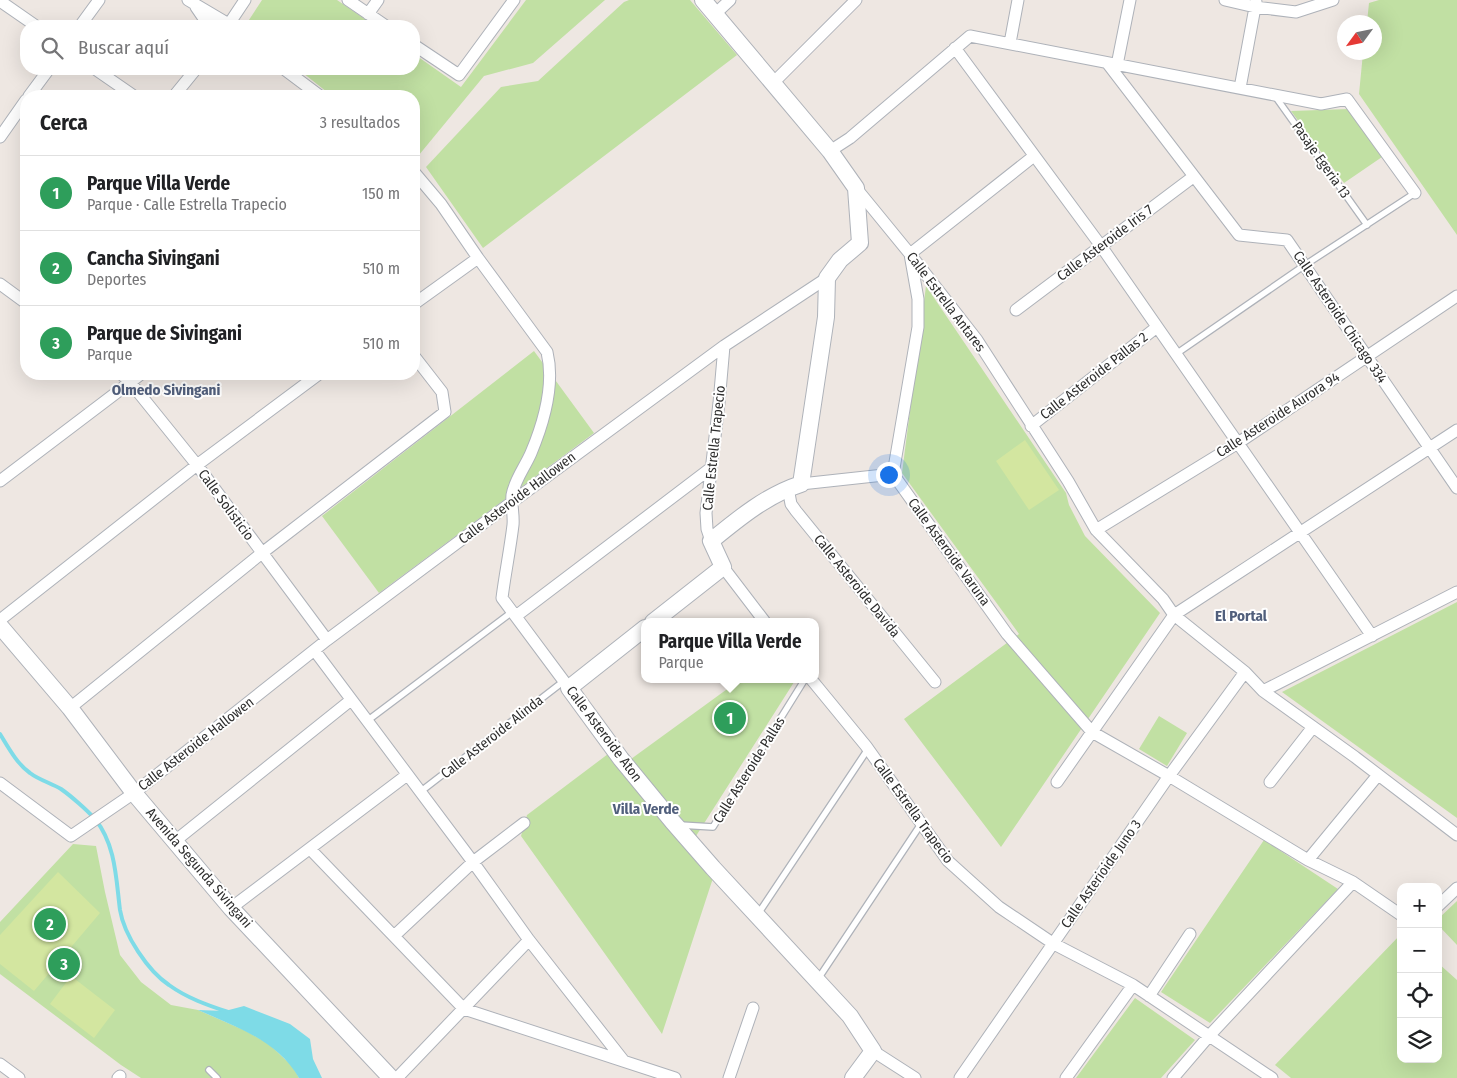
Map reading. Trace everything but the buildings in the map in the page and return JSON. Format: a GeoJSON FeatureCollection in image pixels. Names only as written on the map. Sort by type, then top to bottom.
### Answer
{"type":"FeatureCollection","features":[{"type":"Feature","properties":{"kind":"street"},"geometry":{"type":"LineString","coordinates":[[84,20],[99,0]]}},
{"type":"Feature","properties":{"kind":"street"},"geometry":{"type":"LineString","coordinates":[[233,20],[245,0]]}},
{"type":"Feature","properties":{"kind":"street"},"geometry":{"type":"LineString","coordinates":[[348,0],[377,20]]}},
{"type":"Feature","properties":{"kind":"street"},"geometry":{"type":"LineString","coordinates":[[368,14],[378,0]]}},
{"type":"Feature","properties":{"kind":"street"},"geometry":{"type":"LineString","coordinates":[[420,49],[459,75],[514,0]]}},
{"type":"Feature","properties":{"kind":"street","name":"Calle Estrella Antares"},"geometry":{"type":"LineString","coordinates":[[703,0],[830,151],[856,188],[976,340],[1068,481],[1096,530],[1163,599],[1174,615],[1245,672],[1263,691],[1457,835]]}},
{"type":"Feature","properties":{"kind":"street"},"geometry":{"type":"LineString","coordinates":[[715,14],[730,0]]}},
{"type":"Feature","properties":{"kind":"street"},"geometry":{"type":"LineString","coordinates":[[773,83],[856,0]]}},
{"type":"Feature","properties":{"kind":"street"},"geometry":{"type":"LineString","coordinates":[[1010,43],[1018,0]]}},
{"type":"Feature","properties":{"kind":"street"},"geometry":{"type":"LineString","coordinates":[[1113,64],[1130,0]]}},
{"type":"Feature","properties":{"kind":"street"},"geometry":{"type":"LineString","coordinates":[[1225,0],[1296,12],[1333,0]]}},
{"type":"Feature","properties":{"kind":"street"},"geometry":{"type":"LineString","coordinates":[[0,1],[27,20]]}},
{"type":"Feature","properties":{"kind":"street"},"geometry":{"type":"LineString","coordinates":[[191,2],[222,20]]}},
{"type":"Feature","properties":{"kind":"street"},"geometry":{"type":"LineString","coordinates":[[191,2],[204,20]]}},
{"type":"Feature","properties":{"kind":"street"},"geometry":{"type":"LineString","coordinates":[[1240,88],[1255,4]]}},
{"type":"Feature","properties":{"kind":"street"},"geometry":{"type":"LineString","coordinates":[[830,151],[850,138],[970,36],[1321,104],[1347,99],[1415,193]]}},
{"type":"Feature","properties":{"kind":"street"},"geometry":{"type":"LineString","coordinates":[[955,48],[1101,246],[1372,636]]}},
{"type":"Feature","properties":{"kind":"street","name":"Calle Asteroide Chicago 334"},"geometry":{"type":"LineString","coordinates":[[1113,64],[1193,177],[1239,235],[1287,240],[1457,488]]}},
{"type":"Feature","properties":{"kind":"street"},"geometry":{"type":"LineString","coordinates":[[33,90],[45,75]]}},
{"type":"Feature","properties":{"kind":"street"},"geometry":{"type":"LineString","coordinates":[[104,75],[125,90]]}},
{"type":"Feature","properties":{"kind":"street"},"geometry":{"type":"LineString","coordinates":[[179,90],[191,75]]}},
{"type":"Feature","properties":{"kind":"street"},"geometry":{"type":"LineString","coordinates":[[292,75],[312,90]]}},
{"type":"Feature","properties":{"kind":"street"},"geometry":{"type":"LineString","coordinates":[[0,136],[20,108]]}},
{"type":"Feature","properties":{"kind":"street"},"geometry":{"type":"LineString","coordinates":[[711,540],[745,514],[783,489],[893,474],[918,327],[918,299],[910,254],[1034,156]]}},
{"type":"Feature","properties":{"kind":"street","name":"Calle Asteroide Iris 7"},"geometry":{"type":"LineString","coordinates":[[1016,310],[1193,177]]}},
{"type":"Feature","properties":{"kind":"street","name":"Calle Asteroide Aton"},"geometry":{"type":"LineString","coordinates":[[420,179],[441,204],[478,258],[548,352],[551,366],[551,380],[543,418],[531,453],[516,483],[512,502],[513,524],[502,598],[621,759],[756,916],[850,1016],[872,1050]]}},
{"type":"Feature","properties":{"kind":"street","name":"Calle Asteroide Hallowen"},"geometry":{"type":"LineString","coordinates":[[0,783],[71,836],[134,793],[327,640],[512,502],[724,346],[827,278],[840,260],[860,243],[856,188]]}},
{"type":"Feature","properties":{"kind":"street"},"geometry":{"type":"LineString","coordinates":[[420,300],[478,258]]}},
{"type":"Feature","properties":{"kind":"street","name":"Calle Asteroide Davida"},"geometry":{"type":"LineString","coordinates":[[827,278],[826,318],[791,504],[934,682]]}},
{"type":"Feature","properties":{"kind":"street"},"geometry":{"type":"LineString","coordinates":[[2,289],[20,299]]}},
{"type":"Feature","properties":{"kind":"street","name":"Calle Asteroide Aurora 94"},"geometry":{"type":"LineString","coordinates":[[1096,530],[1238,443],[1457,296]]}},
{"type":"Feature","properties":{"kind":"street","name":"Calle Asteroide Pallas 2"},"geometry":{"type":"LineString","coordinates":[[1031,426],[1157,327]]}},
{"type":"Feature","properties":{"kind":"street","name":"Calle Estrella Trapecio"},"geometry":{"type":"LineString","coordinates":[[724,346],[706,514],[707,529],[723,567],[763,618]]}},
{"type":"Feature","properties":{"kind":"street"},"geometry":{"type":"LineString","coordinates":[[70,708],[262,553],[445,412],[442,392],[420,364]]}},
{"type":"Feature","properties":{"kind":"street","name":"Calle Solisticio"},"geometry":{"type":"LineString","coordinates":[[128,380],[197,465],[327,640]]}},
{"type":"Feature","properties":{"kind":"street"},"geometry":{"type":"LineString","coordinates":[[0,481],[133,380]]}},
{"type":"Feature","properties":{"kind":"street"},"geometry":{"type":"LineString","coordinates":[[0,620],[197,465],[311,380]]}},
{"type":"Feature","properties":{"kind":"street"},"geometry":{"type":"LineString","coordinates":[[1057,782],[1174,615],[1457,430]]}},
{"type":"Feature","properties":{"kind":"street"},"geometry":{"type":"LineString","coordinates":[[514,614],[711,468]]}},
{"type":"Feature","properties":{"kind":"street","name":"Calle Asteroide Varuna"},"geometry":{"type":"LineString","coordinates":[[893,474],[1007,634],[1092,732],[1170,776],[1308,860],[1352,882],[1397,912]]}},
{"type":"Feature","properties":{"kind":"street"},"geometry":{"type":"LineString","coordinates":[[658,618],[723,567]]}},
{"type":"Feature","properties":{"kind":"street"},"geometry":{"type":"LineString","coordinates":[[1263,691],[1457,592]]}},
{"type":"Feature","properties":{"kind":"street","name":"Avenida Segunda Sivingani"},"geometry":{"type":"LineString","coordinates":[[0,626],[70,708],[134,793],[231,908],[391,1078]]}},
{"type":"Feature","properties":{"kind":"street","name":"Calle Asteroide Alinda"},"geometry":{"type":"LineString","coordinates":[[566,685],[641,631]]}},
{"type":"Feature","properties":{"kind":"street"},"geometry":{"type":"LineString","coordinates":[[315,651],[529,940],[623,1060]]}},
{"type":"Feature","properties":{"kind":"street","name":"Calle Asterioide Juno 3"},"geometry":{"type":"LineString","coordinates":[[960,1078],[1170,776],[1245,672]]}},
{"type":"Feature","properties":{"kind":"street","name":"Calle Estrella Trapecio"},"geometry":{"type":"LineString","coordinates":[[814,683],[868,750],[948,861],[999,907],[1054,944],[1149,996],[1272,1078]]}},
{"type":"Feature","properties":{"kind":"street"},"geometry":{"type":"LineString","coordinates":[[175,841],[352,700]]}},
{"type":"Feature","properties":{"kind":"street"},"geometry":{"type":"LineString","coordinates":[[1270,782],[1313,727]]}},
{"type":"Feature","properties":{"kind":"street"},"geometry":{"type":"LineString","coordinates":[[231,908],[407,775]]}},
{"type":"Feature","properties":{"kind":"street"},"geometry":{"type":"LineString","coordinates":[[1308,860],[1378,775]]}},
{"type":"Feature","properties":{"kind":"street"},"geometry":{"type":"LineString","coordinates":[[394,936],[472,862],[524,823]]}},
{"type":"Feature","properties":{"kind":"street"},"geometry":{"type":"LineString","coordinates":[[310,849],[464,1009],[675,1078]]}},
{"type":"Feature","properties":{"kind":"street"},"geometry":{"type":"LineString","coordinates":[[1173,1078],[1209,1036],[1352,882]]}},
{"type":"Feature","properties":{"kind":"street"},"geometry":{"type":"LineString","coordinates":[[1442,902],[1457,888]]}},
{"type":"Feature","properties":{"kind":"street"},"geometry":{"type":"LineString","coordinates":[[1149,996],[1190,934]]}},
{"type":"Feature","properties":{"kind":"street"},"geometry":{"type":"LineString","coordinates":[[397,1078],[529,940]]}},
{"type":"Feature","properties":{"kind":"street"},"geometry":{"type":"LineString","coordinates":[[1066,1078],[1133,986]]}},
{"type":"Feature","properties":{"kind":"street"},"geometry":{"type":"LineString","coordinates":[[729,1078],[753,1008]]}},
{"type":"Feature","properties":{"kind":"street"},"geometry":{"type":"LineString","coordinates":[[854,1078],[872,1050],[915,1078]]}},
{"type":"Feature","properties":{"kind":"street"},"geometry":{"type":"LineString","coordinates":[[0,1064],[19,1078]]}},
{"type":"Feature","properties":{"kind":"lane","name":"Pasaje Egeria 13"},"geometry":{"type":"LineString","coordinates":[[1274,95],[1366,225]]}},
{"type":"Feature","properties":{"kind":"lane"},"geometry":{"type":"LineString","coordinates":[[1176,354],[1305,265],[1415,193]]}},
{"type":"Feature","properties":{"kind":"lane"},"geometry":{"type":"LineString","coordinates":[[367,721],[514,614]]}},
{"type":"Feature","properties":{"kind":"lane","name":"Calle Asteroide Pallas"},"geometry":{"type":"LineString","coordinates":[[675,824],[714,827],[803,683]]}},
{"type":"Feature","properties":{"kind":"lane","name":"Calle Asteroide Alinda"},"geometry":{"type":"LineString","coordinates":[[420,792],[566,685]]}},
{"type":"Feature","properties":{"kind":"lane"},"geometry":{"type":"LineString","coordinates":[[756,916],[868,750]]}},
{"type":"Feature","properties":{"kind":"lane"},"geometry":{"type":"LineString","coordinates":[[817,981],[921,824]]}},
{"type":"Feature","properties":{"kind":"lane"},"geometry":{"type":"LineString","coordinates":[[209,1070],[217,1078]]}},
{"type":"Feature","properties":{"kind":"green space"},"geometry":{"type":"Polygon","coordinates":[[[262,0],[337,0],[366,20],[249,20],[262,0]]]}},
{"type":"Feature","properties":{"kind":"green space"},"geometry":{"type":"Polygon","coordinates":[[[526,0],[605,0],[533,63],[484,76],[420,154],[420,90],[324,90],[306,75],[420,75],[420,58],[461,87],[526,0]]]}},
{"type":"Feature","properties":{"kind":"green space"},"geometry":{"type":"Polygon","coordinates":[[[629,0],[690,0],[737,55],[483,248],[426,167],[501,87],[538,81],[624,2],[629,0]]]}},
{"type":"Feature","properties":{"kind":"green space"},"geometry":{"type":"Polygon","coordinates":[[[1379,0],[1457,0],[1457,235],[1359,94],[1362,60],[1382,60],[1382,15],[1368,15],[1369,3],[1379,0]]]}},
{"type":"Feature","properties":{"kind":"green space"},"geometry":{"type":"Polygon","coordinates":[[[1350,109],[1382,157],[1344,183],[1291,111],[1350,109]]]}},
{"type":"Feature","properties":{"kind":"green space"},"geometry":{"type":"Polygon","coordinates":[[[926,286],[1066,493],[1069,505],[1085,536],[1160,613],[1001,847],[904,719],[1019,634],[902,473],[926,286]]]}},
{"type":"Feature","properties":{"kind":"green space"},"geometry":{"type":"Polygon","coordinates":[[[534,351],[594,433],[379,593],[322,516],[534,351]]]}},
{"type":"Feature","properties":{"kind":"green space"},"geometry":{"type":"Polygon","coordinates":[[[1025,440],[1059,490],[1029,510],[996,461],[1025,440]]]}},
{"type":"Feature","properties":{"kind":"green space"},"geometry":{"type":"Polygon","coordinates":[[[1457,602],[1457,818],[1282,692],[1457,602]]]}},
{"type":"Feature","properties":{"kind":"green space"},"geometry":{"type":"Polygon","coordinates":[[[736,683],[793,683],[696,836],[631,759],[736,683]]]}},
{"type":"Feature","properties":{"kind":"green space"},"geometry":{"type":"Polygon","coordinates":[[[1159,716],[1187,733],[1167,766],[1139,749],[1159,716]]]}},
{"type":"Feature","properties":{"kind":"green space"},"geometry":{"type":"Polygon","coordinates":[[[608,754],[713,878],[662,1034],[521,836],[527,815],[608,754]]]}},
{"type":"Feature","properties":{"kind":"green space"},"geometry":{"type":"Polygon","coordinates":[[[1264,840],[1338,889],[1210,1023],[1161,992],[1264,840]]]}},
{"type":"Feature","properties":{"kind":"green space"},"geometry":{"type":"Polygon","coordinates":[[[73,844],[96,846],[120,955],[141,982],[171,1005],[198,1010],[246,1031],[269,1044],[293,1067],[299,1078],[141,1078],[0,974],[0,922],[73,844]]]}},
{"type":"Feature","properties":{"kind":"green space"},"geometry":{"type":"Polygon","coordinates":[[[58,872],[100,913],[34,991],[0,964],[0,935],[58,872]]]}},
{"type":"Feature","properties":{"kind":"green space"},"geometry":{"type":"Polygon","coordinates":[[[1457,901],[1457,945],[1442,929],[1442,915],[1457,901]]]}},
{"type":"Feature","properties":{"kind":"green space"},"geometry":{"type":"Polygon","coordinates":[[[1397,938],[1397,1063],[1442,1063],[1442,967],[1457,980],[1457,1078],[1291,1078],[1275,1065],[1397,938]]]}},
{"type":"Feature","properties":{"kind":"green space"},"geometry":{"type":"Polygon","coordinates":[[[71,976],[115,1010],[94,1038],[50,1004],[71,976]]]}},
{"type":"Feature","properties":{"kind":"green space"},"geometry":{"type":"Polygon","coordinates":[[[1135,998],[1195,1040],[1161,1078],[1076,1078],[1135,998]]]}},
{"type":"Feature","properties":{"kind":"water"},"geometry":{"type":"Polygon","coordinates":[[[244,1006],[290,1024],[310,1039],[313,1059],[322,1078],[299,1078],[290,1065],[267,1044],[241,1029],[198,1010],[225,1011],[244,1006]]]}},
{"type":"Feature","properties":{"kind":"waterway"},"geometry":{"type":"LineString","coordinates":[[0,734],[13,755],[25,769],[37,778],[65,792],[92,815],[102,829],[114,863],[122,920],[145,962],[161,979],[176,990],[197,1001],[228,1012]]}},
{"type":"Feature","properties":{"kind":"place","name":"Parque Villa Verde"},"geometry":{"type":"Point","coordinates":[730,718]}},
{"type":"Feature","properties":{"kind":"place","name":"Cancha Sivingani"},"geometry":{"type":"Point","coordinates":[50,924]}},
{"type":"Feature","properties":{"kind":"place","name":"Parque de Sivingani"},"geometry":{"type":"Point","coordinates":[64,964]}},
{"type":"Feature","properties":{"kind":"district","name":"Olmedo Sivingani"},"geometry":{"type":"Point","coordinates":[166,390]}},
{"type":"Feature","properties":{"kind":"district","name":"El Portal"},"geometry":{"type":"Point","coordinates":[1241,616]}},
{"type":"Feature","properties":{"kind":"district","name":"Villa Verde"},"geometry":{"type":"Point","coordinates":[646,809]}}]}
